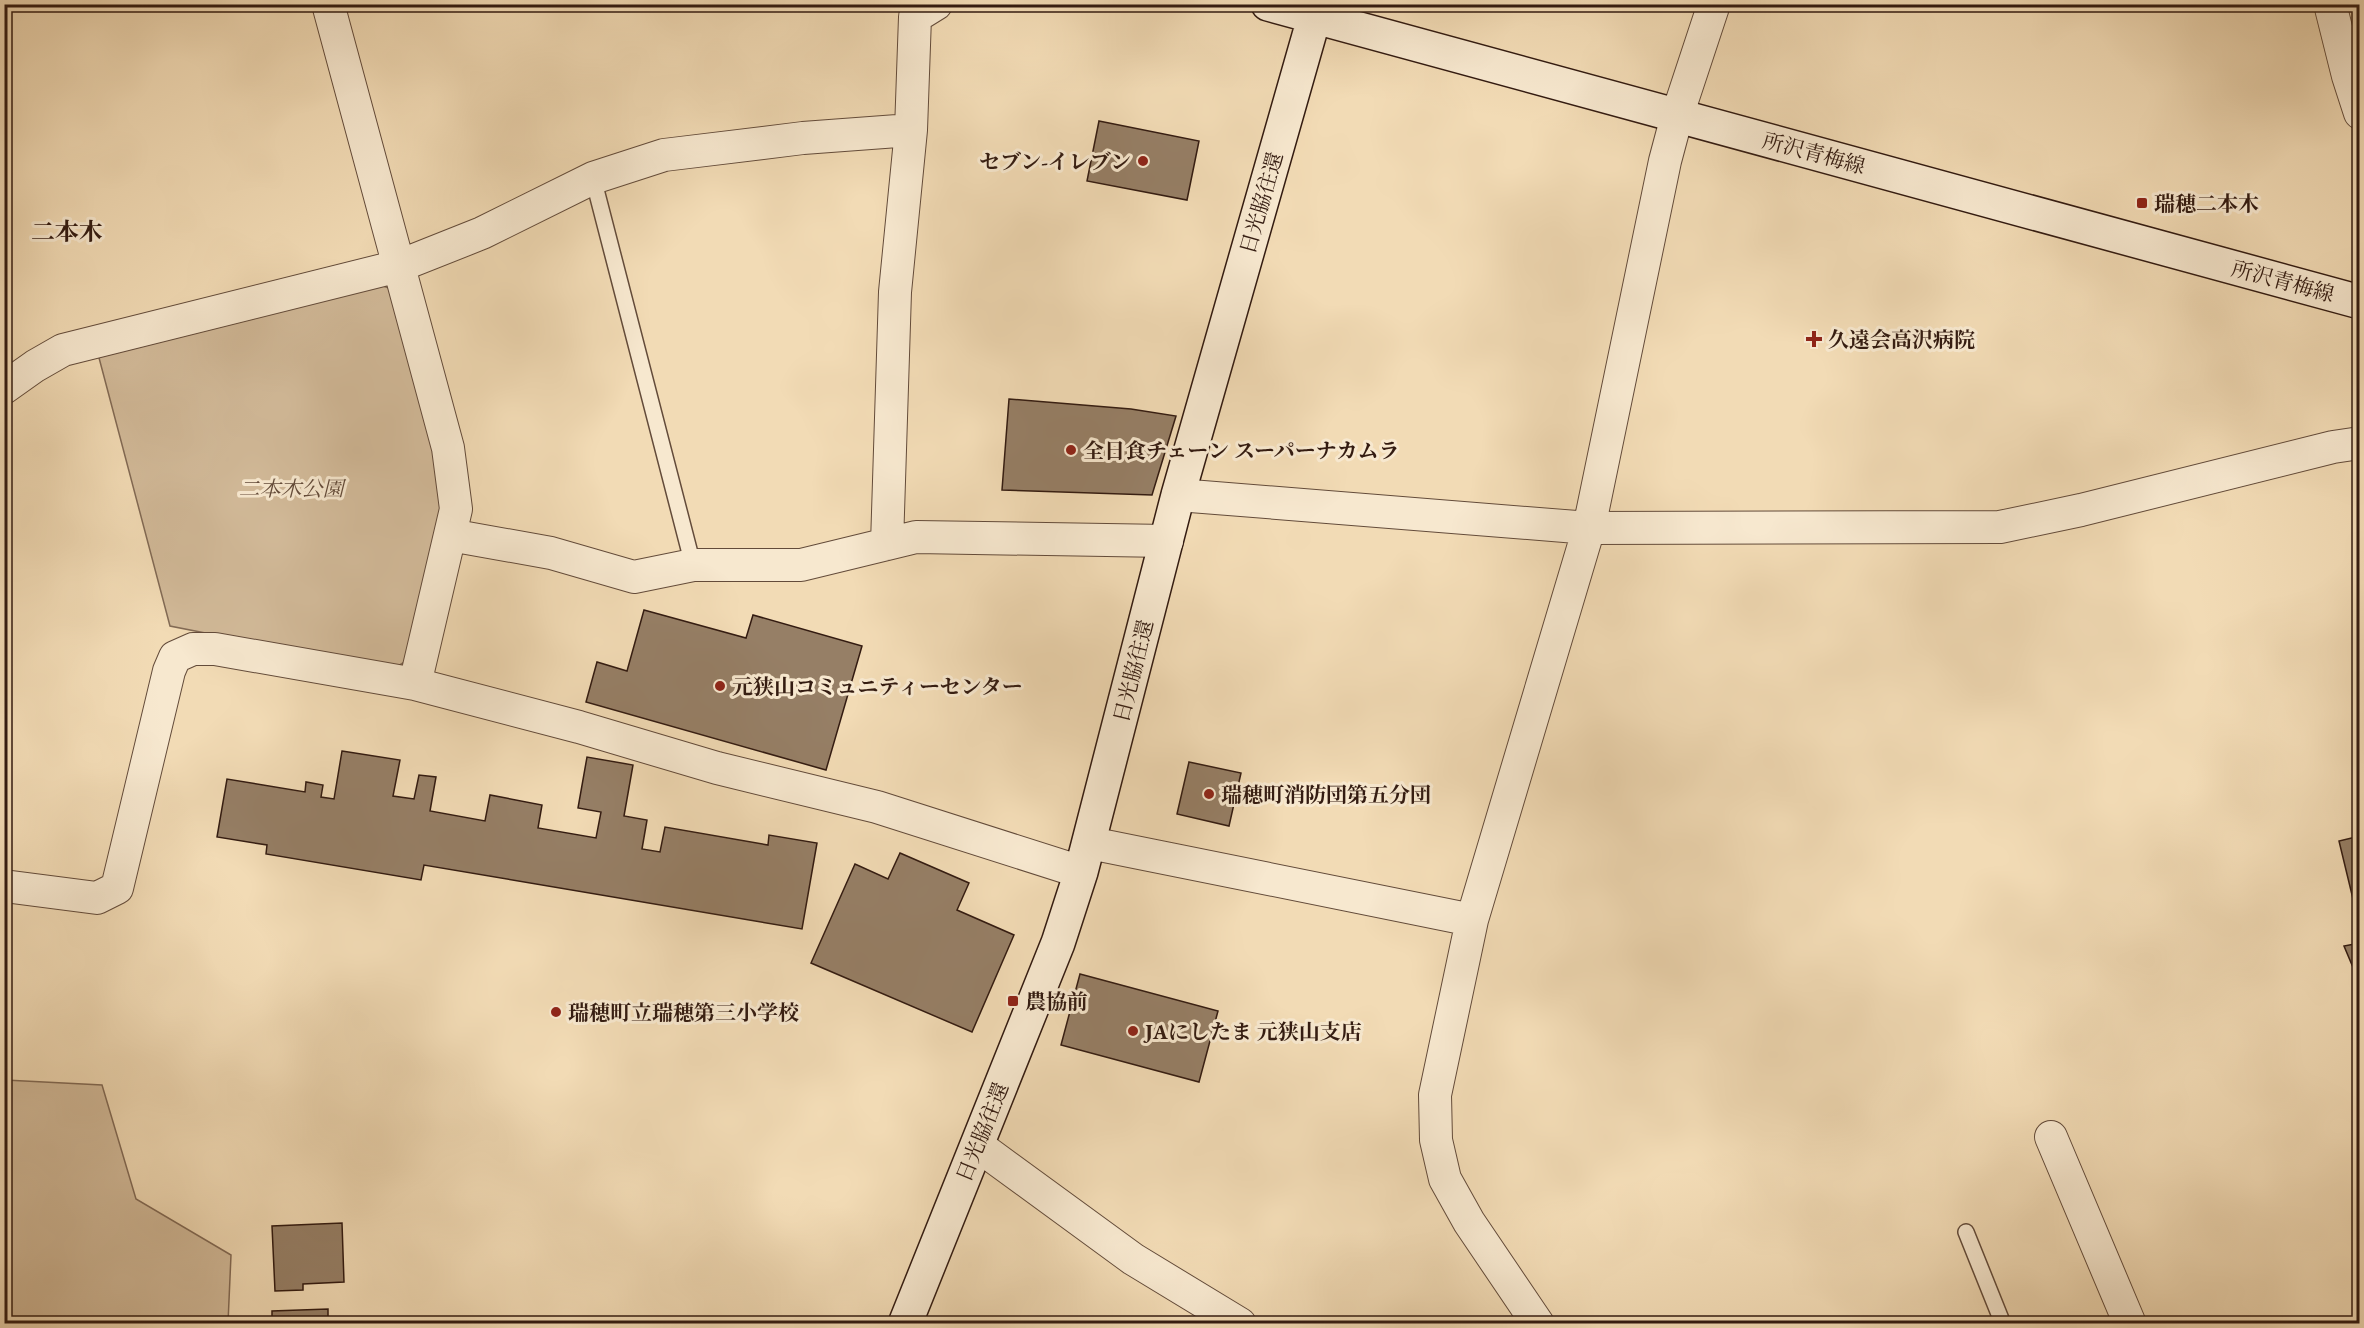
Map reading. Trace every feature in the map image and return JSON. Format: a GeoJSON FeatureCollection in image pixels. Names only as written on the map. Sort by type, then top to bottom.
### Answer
{"type":"FeatureCollection","features":[{"type":"Feature","properties":{"kind":"main road","name":"所沢青梅線"},"geometry":{"type":"LineString","coordinates":[[1268,4],[1316,11],[1677,116],[2360,302]]}},
{"type":"Feature","properties":{"kind":"main road","name":"日光脇往還"},"geometry":{"type":"LineString","coordinates":[[905,1323],[1058,943],[1085,857],[1178,495],[1316,11]]}},
{"type":"Feature","properties":{"kind":"street"},"geometry":{"type":"LineString","coordinates":[[328,4],[448,448],[456,509],[415,684]]}},
{"type":"Feature","properties":{"kind":"street"},"geometry":{"type":"LineString","coordinates":[[887,544],[895,292],[911,130],[915,17],[936,4]]}},
{"type":"Feature","properties":{"kind":"street"},"geometry":{"type":"LineString","coordinates":[[1538,1323],[1469,1222],[1445,1179],[1436,1140],[1435,1095],[1472,920],[1589,528],[1665,161],[1677,116],[1714,4]]}},
{"type":"Feature","properties":{"kind":"street"},"geometry":{"type":"LineString","coordinates":[[2330,4],[2360,113]]}},
{"type":"Feature","properties":{"kind":"street"},"geometry":{"type":"LineString","coordinates":[[4,388],[63,350],[399,266],[482,233],[593,178],[664,155],[804,138],[911,130]]}},
{"type":"Feature","properties":{"kind":"street"},"geometry":{"type":"LineString","coordinates":[[1178,495],[1589,528],[2000,527],[2081,510],[2333,447],[2360,443]]}},
{"type":"Feature","properties":{"kind":"street"},"geometry":{"type":"LineString","coordinates":[[450,535],[551,554],[634,577],[693,565],[801,565],[916,537],[1167,541]]}},
{"type":"Feature","properties":{"kind":"street"},"geometry":{"type":"LineString","coordinates":[[4,886],[97,898],[117,888],[169,671],[175,657],[193,649],[215,649],[415,684],[579,727],[717,768],[1085,857],[1472,920]]}},
{"type":"Feature","properties":{"kind":"street"},"geometry":{"type":"LineString","coordinates":[[2051,1137],[2130,1323]]}},
{"type":"Feature","properties":{"kind":"street"},"geometry":{"type":"LineString","coordinates":[[977,1145],[1133,1259],[1240,1323]]}},
{"type":"Feature","properties":{"kind":"lane"},"geometry":{"type":"LineString","coordinates":[[593,178],[693,565]]}},
{"type":"Feature","properties":{"kind":"lane"},"geometry":{"type":"LineString","coordinates":[[1966,1232],[2003,1323]]}},
{"type":"Feature","properties":{"kind":"green space","name":"二本木公園"},"geometry":{"type":"Polygon","coordinates":[[[377,284],[392,289],[444,468],[444,511],[406,661],[392,670],[170,626],[98,354],[377,284]]]}},
{"type":"Feature","properties":{"kind":"green space"},"geometry":{"type":"Polygon","coordinates":[[[5,1080],[102,1085],[136,1199],[231,1255],[228,1323],[5,1323],[5,1080]]]}},
{"type":"Feature","properties":{"kind":"building","name":"セブン-イレブン"},"geometry":{"type":"Polygon","coordinates":[[[1099,121],[1199,141],[1187,200],[1087,181],[1099,121]]]}},
{"type":"Feature","properties":{"kind":"building"},"geometry":{"type":"Polygon","coordinates":[[[1009,399],[1131,409],[1176,416],[1152,495],[1002,490],[1009,399]]]}},
{"type":"Feature","properties":{"kind":"building","name":"元狭山コミュニティーセンター"},"geometry":{"type":"Polygon","coordinates":[[[644,610],[746,638],[753,615],[862,646],[826,770],[586,702],[597,662],[627,671],[644,610]]]}},
{"type":"Feature","properties":{"kind":"building"},"geometry":{"type":"Polygon","coordinates":[[[342,751],[400,760],[393,796],[414,799],[419,775],[436,777],[430,811],[485,821],[490,795],[542,805],[538,828],[596,838],[601,812],[578,808],[587,757],[633,765],[624,816],[647,820],[642,849],[660,852],[665,827],[768,845],[769,835],[817,843],[802,929],[424,865],[421,880],[266,854],[267,845],[217,837],[227,779],[305,792],[306,782],[323,785],[321,797],[334,799],[342,751]]]}},
{"type":"Feature","properties":{"kind":"building","name":"瑞穂町消防団第五分団"},"geometry":{"type":"Polygon","coordinates":[[[1189,762],[1241,773],[1229,826],[1177,814],[1189,762]]]}},
{"type":"Feature","properties":{"kind":"building"},"geometry":{"type":"Polygon","coordinates":[[[2360,836],[2360,928],[2339,841],[2360,836]]]}},
{"type":"Feature","properties":{"kind":"building"},"geometry":{"type":"Polygon","coordinates":[[[900,853],[969,883],[957,910],[1014,935],[972,1032],[811,963],[855,864],[888,879],[900,853]]]}},
{"type":"Feature","properties":{"kind":"building"},"geometry":{"type":"Polygon","coordinates":[[[2360,943],[2360,984],[2344,946],[2360,943]]]}},
{"type":"Feature","properties":{"kind":"building"},"geometry":{"type":"Polygon","coordinates":[[[1080,974],[1218,1011],[1199,1082],[1061,1045],[1080,974]]]}},
{"type":"Feature","properties":{"kind":"building"},"geometry":{"type":"Polygon","coordinates":[[[342,1223],[344,1282],[303,1284],[303,1290],[275,1291],[272,1226],[342,1223]]]}},
{"type":"Feature","properties":{"kind":"building"},"geometry":{"type":"Polygon","coordinates":[[[328,1309],[328,1324],[272,1324],[272,1311],[328,1309]]]}},
{"type":"Feature","properties":{"kind":"place","name":"セブン-イレブン"},"geometry":{"type":"Point","coordinates":[1143,161]}},
{"type":"Feature","properties":{"kind":"place","name":"瑞穂二本木"},"geometry":{"type":"Point","coordinates":[2142,203]}},
{"type":"Feature","properties":{"kind":"place","name":"久遠会高沢病院"},"geometry":{"type":"Point","coordinates":[1814,339]}},
{"type":"Feature","properties":{"kind":"place","name":"全日食チェーン スーパーナカムラ"},"geometry":{"type":"Point","coordinates":[1071,450]}},
{"type":"Feature","properties":{"kind":"place","name":"元狭山コミュニティーセンター"},"geometry":{"type":"Point","coordinates":[720,686]}},
{"type":"Feature","properties":{"kind":"place","name":"瑞穂町消防団第五分団"},"geometry":{"type":"Point","coordinates":[1209,794]}},
{"type":"Feature","properties":{"kind":"place","name":"農協前"},"geometry":{"type":"Point","coordinates":[1013,1001]}},
{"type":"Feature","properties":{"kind":"place","name":"瑞穂町立瑞穂第三小学校"},"geometry":{"type":"Point","coordinates":[556,1012]}},
{"type":"Feature","properties":{"kind":"place","name":"JAにしたま 元狭山支店"},"geometry":{"type":"Point","coordinates":[1133,1031]}},
{"type":"Feature","properties":{"kind":"district","name":"二本木"},"geometry":{"type":"Point","coordinates":[67,231]}}]}
